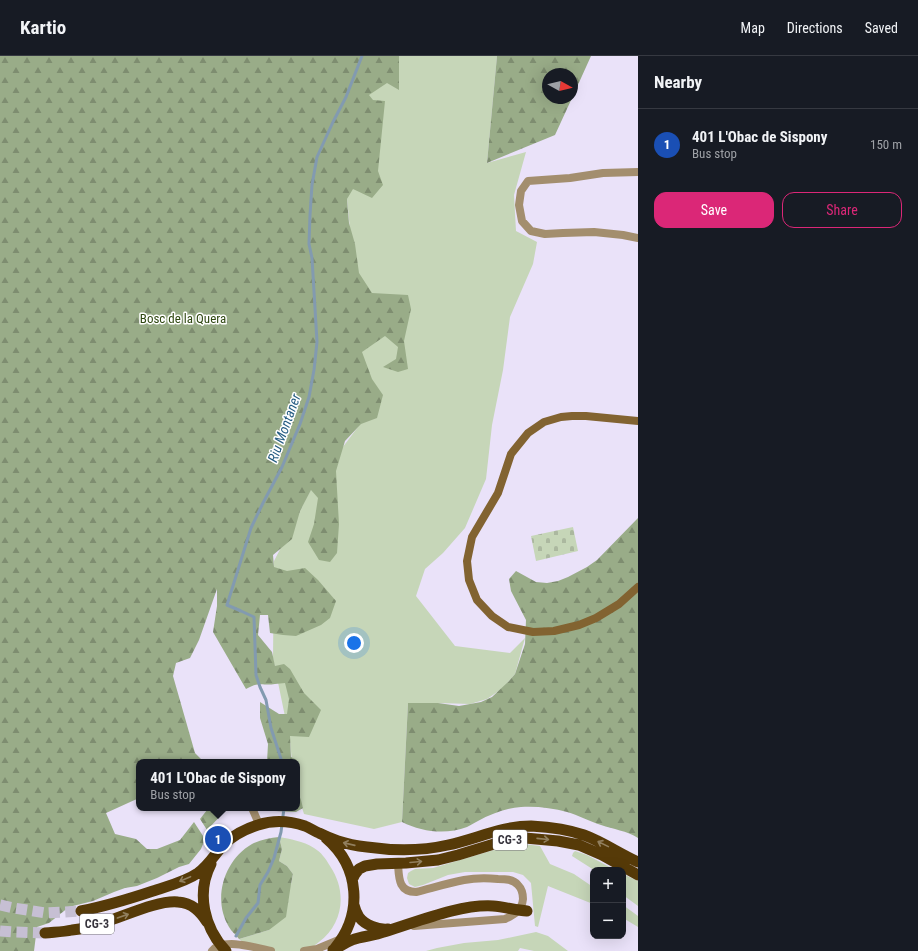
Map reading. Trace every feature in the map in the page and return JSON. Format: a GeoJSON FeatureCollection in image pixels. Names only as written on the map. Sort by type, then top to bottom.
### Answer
{"type":"FeatureCollection","features":[{"type":"Feature","properties":{"kind":"highway","name":"CG-3"},"geometry":{"type":"LineString","coordinates":[[80,910],[99,908],[176,883],[199,873],[224,845],[234,836],[246,829],[259,824],[275,821],[291,822],[306,826],[333,844],[348,867],[354,893],[352,917],[348,929],[333,951]]}},
{"type":"Feature","properties":{"kind":"highway","name":"CG-3"},"geometry":{"type":"LineString","coordinates":[[320,834],[352,845],[409,850],[448,845],[510,828],[529,826],[569,831],[584,835],[638,862]]}},
{"type":"Feature","properties":{"kind":"highway","name":"CG-3"},"geometry":{"type":"LineString","coordinates":[[352,880],[359,869],[365,866],[438,860],[504,841],[524,838],[536,838],[579,845],[602,855],[638,875]]}},
{"type":"Feature","properties":{"kind":"highway","name":"CG-3"},"geometry":{"type":"LineString","coordinates":[[215,856],[209,868],[203,891],[207,922],[219,949]]}},
{"type":"Feature","properties":{"kind":"highway","name":"CG-3"},"geometry":{"type":"LineString","coordinates":[[44,933],[86,927],[171,902],[180,902],[194,906],[207,922]]}},
{"type":"Feature","properties":{"kind":"highway"},"geometry":{"type":"LineString","coordinates":[[354,905],[358,916],[364,922],[374,927],[385,929],[397,928]]}},
{"type":"Feature","properties":{"kind":"highway"},"geometry":{"type":"LineString","coordinates":[[333,951],[352,940],[382,933],[435,916],[457,911],[494,906],[527,911]]}},
{"type":"Feature","properties":{"kind":"main road"},"geometry":{"type":"LineString","coordinates":[[638,421],[586,416],[561,417],[544,422],[528,433],[511,454],[498,493],[472,537],[467,561],[469,580],[477,600],[492,616],[508,627],[533,632],[554,631],[579,625],[596,618],[619,604],[638,587]]}},
{"type":"Feature","properties":{"kind":"street"},"geometry":{"type":"LineString","coordinates":[[638,172],[604,173],[570,178],[528,181],[520,191],[519,205],[522,221],[531,231],[545,234],[594,232],[638,238]]}},
{"type":"Feature","properties":{"kind":"street"},"geometry":{"type":"LineString","coordinates":[[253,811],[259,824]]}},
{"type":"Feature","properties":{"kind":"street"},"geometry":{"type":"LineString","coordinates":[[304,951],[316,949],[337,940],[371,932],[416,925],[505,919],[514,915],[521,907],[523,900],[522,892],[519,886],[515,882],[507,879],[465,879],[416,892],[408,892],[400,883],[398,864]]}},
{"type":"Feature","properties":{"kind":"street"},"geometry":{"type":"LineString","coordinates":[[219,949],[215,947],[231,944],[271,951]]}},
{"type":"Feature","properties":{"kind":"green space","name":"Bosc de la Quera"},"geometry":{"type":"Polygon","coordinates":[[[0,56],[399,56],[399,90],[387,83],[369,95],[373,100],[385,101],[378,171],[383,185],[372,198],[353,189],[347,199],[349,223],[355,244],[359,273],[372,293],[408,295],[411,309],[404,341],[408,369],[398,372],[383,367],[396,359],[398,347],[385,336],[362,352],[372,379],[383,395],[377,418],[361,424],[345,441],[336,471],[339,524],[337,553],[330,562],[319,560],[308,542],[314,524],[318,498],[311,490],[300,511],[292,539],[273,555],[274,567],[287,571],[305,568],[318,580],[336,601],[330,618],[321,625],[296,636],[270,633],[268,615],[260,615],[258,635],[272,652],[275,666],[284,664],[290,669],[304,693],[321,710],[309,737],[290,736],[291,757],[295,759],[267,759],[268,744],[260,718],[260,702],[279,714],[287,714],[289,699],[285,683],[258,684],[246,689],[213,632],[217,606],[217,589],[199,640],[190,658],[176,663],[173,676],[195,753],[201,759],[136,759],[136,799],[106,813],[115,834],[136,839],[147,849],[157,849],[180,840],[194,822],[205,839],[201,849],[189,864],[137,886],[125,888],[93,901],[69,907],[49,923],[37,927],[34,951],[0,951],[0,56]]]}},
{"type":"Feature","properties":{"kind":"green space"},"geometry":{"type":"Polygon","coordinates":[[[384,56],[497,56],[487,163],[526,152],[514,195],[516,231],[537,242],[533,264],[510,317],[503,370],[492,425],[486,479],[465,528],[443,553],[425,569],[416,596],[455,646],[510,653],[525,638],[515,674],[503,688],[487,699],[470,704],[408,703],[402,822],[374,829],[304,814],[300,801],[300,759],[292,759],[290,741],[273,658],[274,561],[311,489],[361,423],[362,352],[347,199],[369,95],[384,56]]]}},
{"type":"Feature","properties":{"kind":"green space"},"geometry":{"type":"Polygon","coordinates":[[[497,56],[591,56],[578,85],[578,68],[542,68],[542,104],[569,104],[555,135],[487,163],[497,56]]]}},
{"type":"Feature","properties":{"kind":"green space"},"geometry":{"type":"Polygon","coordinates":[[[638,518],[638,838],[620,830],[601,825],[571,813],[556,809],[538,807],[521,807],[504,810],[488,816],[467,827],[442,832],[418,828],[402,822],[408,703],[438,703],[459,706],[481,702],[492,697],[515,674],[525,644],[526,620],[511,591],[509,579],[516,571],[536,582],[547,583],[568,577],[597,560],[638,518]]]}},
{"type":"Feature","properties":{"kind":"green space"},"geometry":{"type":"Polygon","coordinates":[[[573,527],[578,551],[536,561],[531,536],[573,527]]]}},
{"type":"Feature","properties":{"kind":"green space"},"geometry":{"type":"Polygon","coordinates":[[[300,798],[301,800],[303,808],[300,810],[300,798]]]}},
{"type":"Feature","properties":{"kind":"green space"},"geometry":{"type":"Polygon","coordinates":[[[206,811],[225,811],[207,830],[200,819],[206,811]]]}},
{"type":"Feature","properties":{"kind":"green space"},"geometry":{"type":"Polygon","coordinates":[[[274,811],[298,811],[296,812],[274,811]]]}},
{"type":"Feature","properties":{"kind":"green space"},"geometry":{"type":"Polygon","coordinates":[[[279,837],[301,842],[319,852],[330,866],[339,886],[341,896],[340,906],[334,926],[319,942],[306,951],[257,951],[239,939],[269,930],[291,884],[293,874],[287,866],[279,861],[282,849],[279,837]]]}},
{"type":"Feature","properties":{"kind":"green space"},"geometry":{"type":"Polygon","coordinates":[[[279,837],[282,849],[279,861],[287,866],[293,874],[286,917],[269,930],[239,939],[229,927],[221,904],[221,893],[228,870],[242,851],[252,844],[265,839],[279,837]]]}},
{"type":"Feature","properties":{"kind":"green space"},"geometry":{"type":"Polygon","coordinates":[[[523,844],[540,846],[550,864],[574,874],[590,885],[590,903],[548,886],[538,927],[535,926],[531,883],[523,875],[513,872],[465,872],[448,875],[415,887],[409,884],[407,878],[408,873],[415,869],[433,868],[494,850],[523,844]]]}},
{"type":"Feature","properties":{"kind":"green space"},"geometry":{"type":"Polygon","coordinates":[[[575,851],[587,855],[609,867],[590,867],[572,856],[575,851]]]}},
{"type":"Feature","properties":{"kind":"green space"},"geometry":{"type":"Polygon","coordinates":[[[626,875],[638,881],[638,906],[626,897],[626,875]]]}},
{"type":"Feature","properties":{"kind":"green space"},"geometry":{"type":"Polygon","coordinates":[[[626,907],[638,916],[638,927],[626,920],[626,907]]]}},
{"type":"Feature","properties":{"kind":"green space"},"geometry":{"type":"Polygon","coordinates":[[[536,932],[548,936],[568,951],[534,951],[520,948],[518,951],[426,951],[464,943],[498,940],[536,932]]]}},
{"type":"Feature","properties":{"kind":"waterway","name":"Riu Montaner"},"geometry":{"type":"LineString","coordinates":[[281,759],[271,728],[266,700],[256,675],[254,617],[227,605],[251,528],[282,467],[300,424],[309,397],[317,342],[312,258],[309,244],[312,185],[317,157],[346,97],[362,56]]}},
{"type":"Feature","properties":{"kind":"waterway","name":"Riu Montaner"},"geometry":{"type":"LineString","coordinates":[[236,936],[246,918],[258,903],[260,885],[274,858],[281,832],[284,811]]}},
{"type":"Feature","properties":{"kind":"tunnel"},"geometry":{"type":"LineString","coordinates":[[0,905],[46,913],[81,911]]}},
{"type":"Feature","properties":{"kind":"tunnel"},"geometry":{"type":"LineString","coordinates":[[0,931],[45,933]]}},
{"type":"Feature","properties":{"kind":"place","name":"401 L'Obac de Sispony"},"geometry":{"type":"Point","coordinates":[218,839]}}]}
